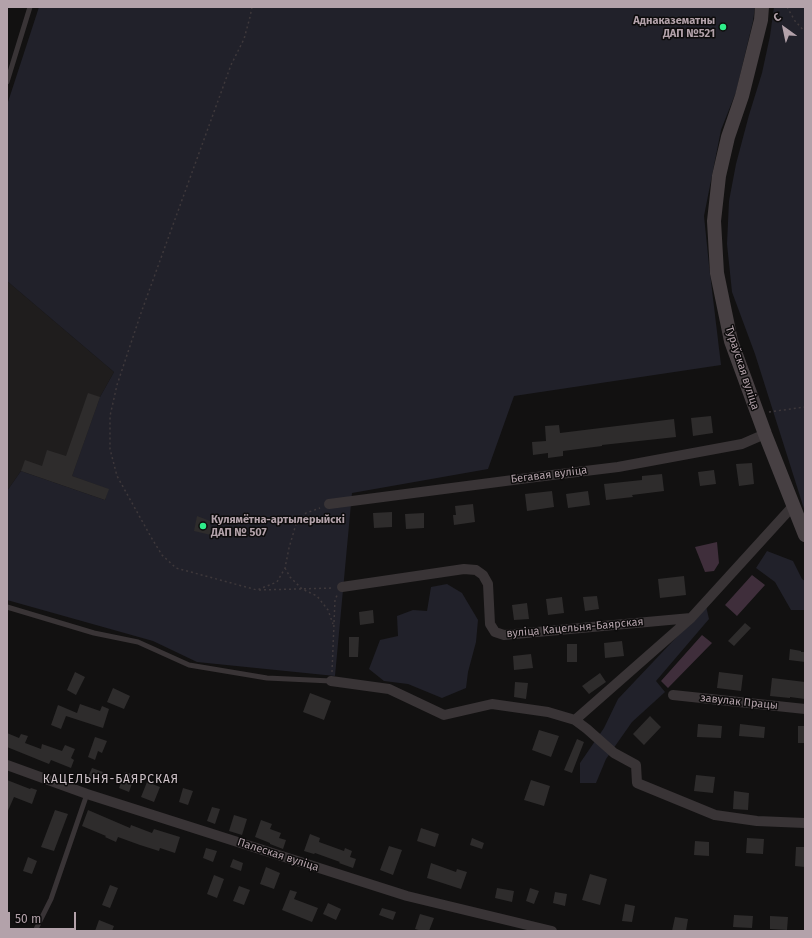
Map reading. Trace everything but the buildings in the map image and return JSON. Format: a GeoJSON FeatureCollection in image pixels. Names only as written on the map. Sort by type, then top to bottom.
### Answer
{"type":"FeatureCollection","features":[{"type":"Feature","properties":{"kind":"street","name":"Тураўская вуліца"},"geometry":{"type":"LineString","coordinates":[[762,7],[761,20],[742,96],[728,137],[719,176],[714,221],[717,273],[731,341],[765,434],[805,534]]}},
{"type":"Feature","properties":{"kind":"street","name":"Бегавая вуліца"},"geometry":{"type":"LineString","coordinates":[[329,504],[536,476],[618,467],[742,444],[765,434]]}},
{"type":"Feature","properties":{"kind":"street"},"geometry":{"type":"LineString","coordinates":[[575,720],[690,618],[793,506]]}},
{"type":"Feature","properties":{"kind":"street","name":"вуліца Кацельня-Баярская"},"geometry":{"type":"LineString","coordinates":[[342,587],[464,568],[476,570],[483,575],[488,584],[490,624],[495,632],[504,635],[690,618]]}},
{"type":"Feature","properties":{"kind":"street"},"geometry":{"type":"LineString","coordinates":[[331,681],[389,689],[444,715],[492,704],[548,712],[575,720],[614,752],[636,765],[637,783],[715,816],[757,821],[805,823]]}},
{"type":"Feature","properties":{"kind":"street","name":"завулак Працы"},"geometry":{"type":"LineString","coordinates":[[673,695],[805,709]]}},
{"type":"Feature","properties":{"kind":"street","name":"Палеская вуліца"},"geometry":{"type":"LineString","coordinates":[[7,765],[87,794],[407,896],[552,931]]}},
{"type":"Feature","properties":{"kind":"lane"},"geometry":{"type":"LineString","coordinates":[[7,82],[30,7]]}},
{"type":"Feature","properties":{"kind":"lane"},"geometry":{"type":"LineString","coordinates":[[7,607],[94,633],[138,642],[189,665],[267,678],[331,681]]}},
{"type":"Feature","properties":{"kind":"lane"},"geometry":{"type":"LineString","coordinates":[[35,931],[51,899],[87,794]]}},
{"type":"Feature","properties":{"kind":"path"},"geometry":{"type":"LineString","coordinates":[[252,7],[244,39],[231,66],[141,313],[117,385],[110,416],[110,449],[117,476],[162,556],[176,568],[257,590],[342,587]]}},
{"type":"Feature","properties":{"kind":"path"},"geometry":{"type":"LineString","coordinates":[[787,7],[795,21],[805,32]]}},
{"type":"Feature","properties":{"kind":"path"},"geometry":{"type":"LineString","coordinates":[[757,413],[805,407]]}},
{"type":"Feature","properties":{"kind":"path"},"geometry":{"type":"LineString","coordinates":[[257,590],[278,582],[285,568],[296,524],[306,513],[329,504]]}},
{"type":"Feature","properties":{"kind":"path"},"geometry":{"type":"LineString","coordinates":[[285,568],[290,577],[302,589],[317,596],[328,610],[333,625]]}},
{"type":"Feature","properties":{"kind":"path"},"geometry":{"type":"LineString","coordinates":[[331,681],[335,599],[342,587]]}},
{"type":"Feature","properties":{"kind":"shaded area"},"geometry":{"type":"Polygon","coordinates":[[[39,7],[755,7],[736,92],[721,130],[704,216],[721,365],[514,396],[488,469],[352,493],[335,676],[197,662],[153,641],[7,600],[7,491],[21,471],[105,500],[108,489],[72,476],[100,397],[114,372],[7,281],[7,105],[39,7]]]}},
{"type":"Feature","properties":{"kind":"shaded area"},"geometry":{"type":"Polygon","coordinates":[[[774,7],[805,7],[805,512],[755,354],[732,292],[727,244],[729,201],[736,164],[762,73],[770,36],[774,7]]]}},
{"type":"Feature","properties":{"kind":"shaded area"},"geometry":{"type":"Polygon","coordinates":[[[7,281],[114,372],[100,397],[109,489],[105,500],[21,471],[7,491],[7,281]]]}},
{"type":"Feature","properties":{"kind":"shaded area"},"geometry":{"type":"Polygon","coordinates":[[[717,542],[719,563],[714,571],[705,572],[695,547],[717,542]]]}},
{"type":"Feature","properties":{"kind":"shaded area"},"geometry":{"type":"Polygon","coordinates":[[[767,551],[793,561],[802,579],[805,581],[805,610],[791,610],[775,582],[756,568],[767,551]]]}},
{"type":"Feature","properties":{"kind":"shaded area"},"geometry":{"type":"Polygon","coordinates":[[[752,575],[765,585],[737,616],[725,605],[752,575]]]}},
{"type":"Feature","properties":{"kind":"shaded area"},"geometry":{"type":"Polygon","coordinates":[[[447,584],[462,593],[478,620],[476,642],[468,672],[466,688],[442,698],[408,684],[384,681],[369,669],[380,640],[398,636],[397,616],[413,610],[427,611],[431,587],[447,584]]]}},
{"type":"Feature","properties":{"kind":"shaded area"},"geometry":{"type":"Polygon","coordinates":[[[706,606],[709,619],[656,681],[665,692],[632,722],[606,759],[596,783],[580,783],[580,763],[604,728],[618,699],[706,606]]]}},
{"type":"Feature","properties":{"kind":"shaded area"},"geometry":{"type":"Polygon","coordinates":[[[702,635],[712,643],[668,688],[661,681],[702,635]]]}},
{"type":"Feature","properties":{"kind":"place","name":"Аднаказематны ДАП №521"},"geometry":{"type":"Point","coordinates":[723,27]}},
{"type":"Feature","properties":{"kind":"place","name":"Кулямётна-артылерыйскі ДАП № 507"},"geometry":{"type":"Point","coordinates":[203,526]}},
{"type":"Feature","properties":{"kind":"district","name":"КАЦЕЛЬНЯ-БАЯРСКАЯ"},"geometry":{"type":"Point","coordinates":[111,780]}}]}
